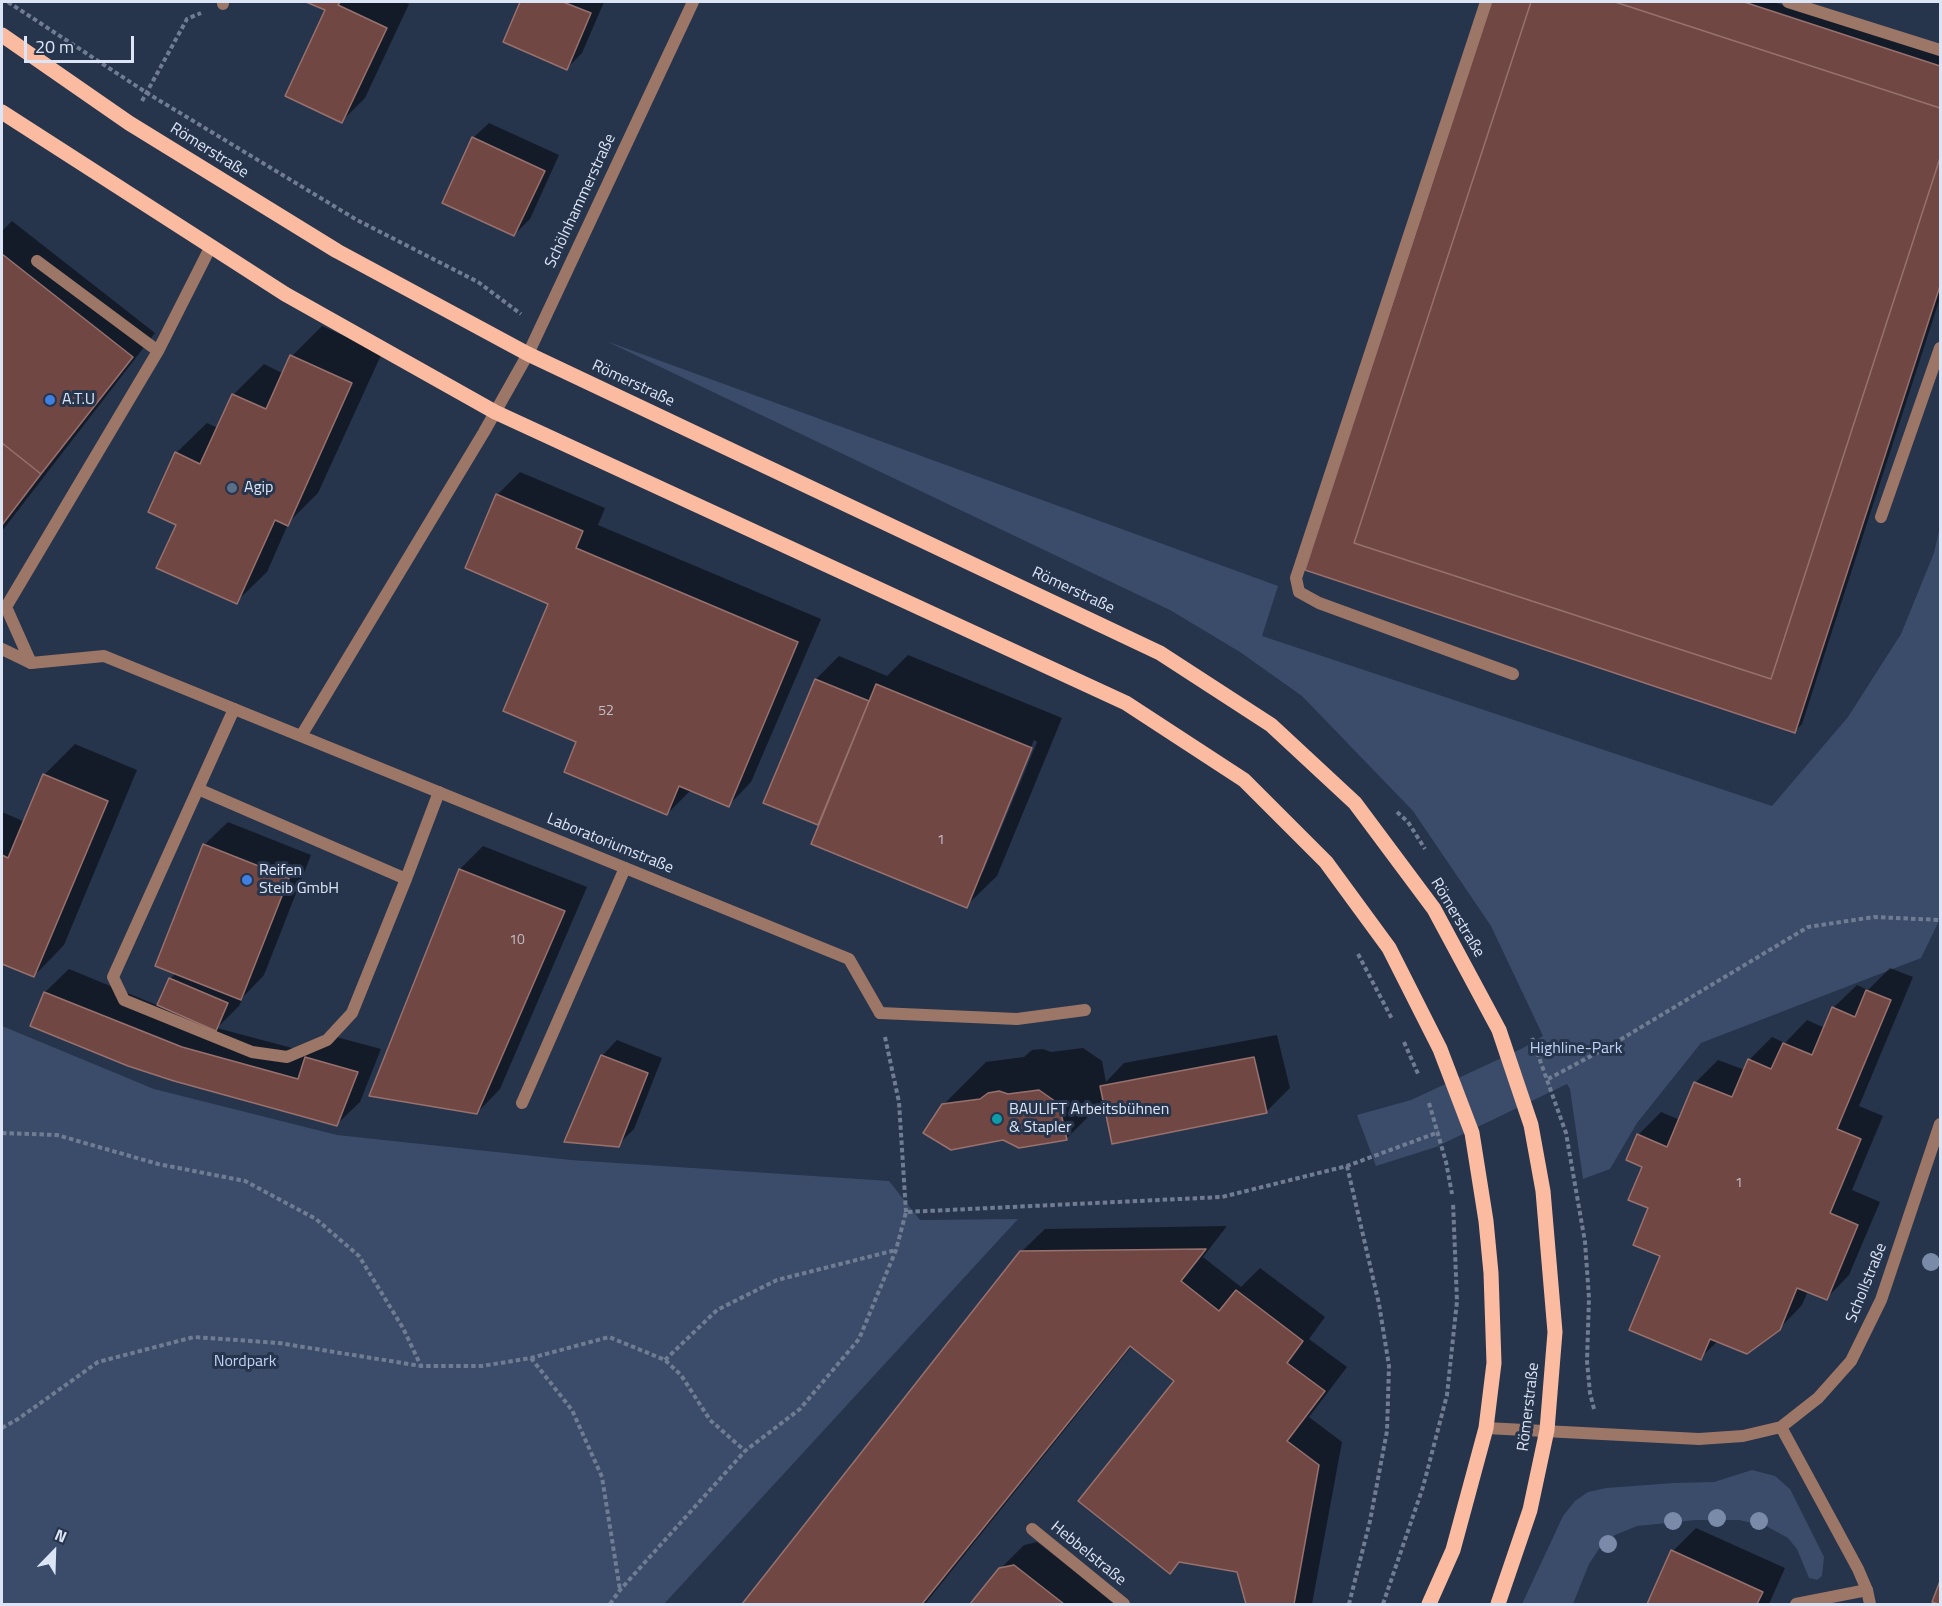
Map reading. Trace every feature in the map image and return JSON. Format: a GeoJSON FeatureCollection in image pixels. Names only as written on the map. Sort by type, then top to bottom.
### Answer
{"type":"FeatureCollection","features":[{"type":"Feature","properties":{"kind":"main road","name":"Römerstraße"},"geometry":{"type":"LineString","coordinates":[[2,35],[129,123],[337,251],[528,354],[1160,653],[1271,725],[1355,803],[1434,909],[1499,1030],[1531,1125],[1543,1191],[1555,1332],[1547,1430],[1525,1528],[1498,1605]]}},
{"type":"Feature","properties":{"kind":"main road"},"geometry":{"type":"LineString","coordinates":[[2,112],[285,294],[495,412],[1126,704],[1244,780],[1326,862],[1389,948],[1440,1049],[1472,1133],[1486,1221],[1491,1273],[1494,1363],[1486,1428],[1454,1550],[1429,1605]]}},
{"type":"Feature","properties":{"kind":"street","name":"Schölnhammerstraße"},"geometry":{"type":"LineString","coordinates":[[495,412],[528,354],[693,2]]}},
{"type":"Feature","properties":{"kind":"street"},"geometry":{"type":"LineString","coordinates":[[1486,2],[1296,578],[1299,592],[1319,603],[1513,674]]}},
{"type":"Feature","properties":{"kind":"street"},"geometry":{"type":"LineString","coordinates":[[1788,2],[1941,50]]}},
{"type":"Feature","properties":{"kind":"street"},"geometry":{"type":"LineString","coordinates":[[31,663],[6,607],[158,351],[211,246]]}},
{"type":"Feature","properties":{"kind":"street"},"geometry":{"type":"LineString","coordinates":[[37,261],[158,351]]}},
{"type":"Feature","properties":{"kind":"street"},"geometry":{"type":"LineString","coordinates":[[1881,517],[1941,348]]}},
{"type":"Feature","properties":{"kind":"street"},"geometry":{"type":"LineString","coordinates":[[301,736],[495,412]]}},
{"type":"Feature","properties":{"kind":"street"},"geometry":{"type":"LineString","coordinates":[[2,649],[31,663]]}},
{"type":"Feature","properties":{"kind":"street","name":"Laboratoriumstraße"},"geometry":{"type":"LineString","coordinates":[[31,663],[104,656],[849,959],[880,1012]]}},
{"type":"Feature","properties":{"kind":"street"},"geometry":{"type":"LineString","coordinates":[[234,709],[113,977],[124,1000],[252,1052],[287,1057],[327,1040],[352,1013],[439,792]]}},
{"type":"Feature","properties":{"kind":"street"},"geometry":{"type":"LineString","coordinates":[[198,789],[406,879]]}},
{"type":"Feature","properties":{"kind":"street"},"geometry":{"type":"LineString","coordinates":[[522,1103],[625,868]]}},
{"type":"Feature","properties":{"kind":"street"},"geometry":{"type":"LineString","coordinates":[[880,1012],[1017,1019],[1085,1010]]}},
{"type":"Feature","properties":{"kind":"street","name":"Schollstraße"},"geometry":{"type":"LineString","coordinates":[[1486,1428],[1699,1439],[1743,1436],[1781,1426],[1818,1398],[1851,1361],[1881,1300],[1941,1125]]}},
{"type":"Feature","properties":{"kind":"street"},"geometry":{"type":"LineString","coordinates":[[1781,1426],[1858,1569],[1867,1590],[1870,1605]]}},
{"type":"Feature","properties":{"kind":"street","name":"Hebbelstraße"},"geometry":{"type":"LineString","coordinates":[[1032,1530],[1124,1605]]}},
{"type":"Feature","properties":{"kind":"street"},"geometry":{"type":"LineString","coordinates":[[1796,1605],[1867,1590]]}},
{"type":"Feature","properties":{"kind":"path"},"geometry":{"type":"LineString","coordinates":[[8,2],[147,93],[357,220],[478,282],[539,330]]}},
{"type":"Feature","properties":{"kind":"path"},"geometry":{"type":"LineString","coordinates":[[129,123],[187,19],[223,3]]}},
{"type":"Feature","properties":{"kind":"path"},"geometry":{"type":"LineString","coordinates":[[1608,1047],[1808,927],[1874,917],[1941,920]]}},
{"type":"Feature","properties":{"kind":"path"},"geometry":{"type":"LineString","coordinates":[[1355,948],[1396,1027]]}},
{"type":"Feature","properties":{"kind":"path"},"geometry":{"type":"LineString","coordinates":[[610,1605],[620,1590],[745,1450],[800,1409],[859,1340],[896,1250],[906,1212],[899,1102],[880,1012]]}},
{"type":"Feature","properties":{"kind":"path"},"geometry":{"type":"LineString","coordinates":[[1402,1037],[1422,1083]]}},
{"type":"Feature","properties":{"kind":"path"},"geometry":{"type":"LineString","coordinates":[[1383,1605],[1423,1488],[1447,1395],[1457,1301],[1454,1203],[1446,1162],[1426,1092]]}},
{"type":"Feature","properties":{"kind":"path"},"geometry":{"type":"LineString","coordinates":[[2,1133],[57,1135],[158,1164],[245,1181],[316,1220],[359,1256],[403,1328],[421,1366]]}},
{"type":"Feature","properties":{"kind":"path"},"geometry":{"type":"LineString","coordinates":[[906,1212],[1222,1197],[1347,1166],[1372,1156]]}},
{"type":"Feature","properties":{"kind":"path"},"geometry":{"type":"LineString","coordinates":[[1347,1166],[1379,1304],[1389,1366],[1387,1431],[1370,1521],[1349,1605]]}},
{"type":"Feature","properties":{"kind":"path"},"geometry":{"type":"LineString","coordinates":[[665,1360],[717,1310],[777,1280],[896,1250]]}},
{"type":"Feature","properties":{"kind":"path"},"geometry":{"type":"LineString","coordinates":[[2,1428],[98,1362],[194,1336],[279,1343],[421,1366],[482,1366],[531,1358],[609,1337],[665,1360],[681,1375],[710,1420],[745,1450]]}},
{"type":"Feature","properties":{"kind":"path"},"geometry":{"type":"LineString","coordinates":[[531,1358],[572,1410],[602,1477],[620,1590]]}},
{"type":"Feature","properties":{"kind":"green space","name":"Highline-Park"},"geometry":{"type":"Polygon","coordinates":[[[606,341],[1278,586],[1262,636],[1772,806],[1848,717],[1901,634],[1934,553],[1940,527],[1940,919],[1921,958],[1701,1043],[1637,1123],[1610,1169],[1583,1179],[1570,1089],[1567,1084],[1436,1147],[1376,1166],[1357,1115],[1411,1100],[1523,1048],[1543,1036],[1491,926],[1413,811],[1302,696],[1240,652],[1170,610],[606,341]]]}},
{"type":"Feature","properties":{"kind":"green space","name":"Nordpark"},"geometry":{"type":"Polygon","coordinates":[[[2,1026],[154,1089],[337,1135],[571,1160],[889,1181],[920,1220],[1018,1219],[664,1604],[2,1604],[2,1026]]]}},
{"type":"Feature","properties":{"kind":"green space"},"geometry":{"type":"Polygon","coordinates":[[[1752,1470],[1775,1476],[1790,1489],[1824,1557],[1822,1576],[1817,1580],[1809,1578],[1797,1549],[1788,1538],[1766,1526],[1739,1520],[1696,1520],[1637,1526],[1615,1535],[1601,1546],[1589,1564],[1573,1604],[1522,1604],[1563,1516],[1575,1501],[1588,1492],[1606,1488],[1714,1482],[1752,1470]]]}},
{"type":"Feature","properties":{"kind":"building"},"geometry":{"type":"Polygon","coordinates":[[[306,2],[340,2],[338,5],[387,28],[342,123],[285,96],[325,10],[306,2]]]}},
{"type":"Feature","properties":{"kind":"building"},"geometry":{"type":"Polygon","coordinates":[[[520,2],[563,2],[591,13],[567,70],[503,42],[520,2]]]}},
{"type":"Feature","properties":{"kind":"building"},"geometry":{"type":"Polygon","coordinates":[[[1491,2],[1531,2],[1354,543],[1771,679],[1940,158],[1940,286],[1795,733],[1305,570],[1491,2]]]}},
{"type":"Feature","properties":{"kind":"building"},"geometry":{"type":"Polygon","coordinates":[[[1531,2],[1615,2],[1940,108],[1940,158],[1771,679],[1354,543],[1531,2]]]}},
{"type":"Feature","properties":{"kind":"building"},"geometry":{"type":"Polygon","coordinates":[[[1615,2],[1744,2],[1940,66],[1940,108],[1615,2]]]}},
{"type":"Feature","properties":{"kind":"building"},"geometry":{"type":"Polygon","coordinates":[[[472,137],[545,171],[514,236],[442,203],[472,137]]]}},
{"type":"Feature","properties":{"kind":"building","name":"A.T.U"},"geometry":{"type":"Polygon","coordinates":[[[2,254],[133,357],[41,474],[2,443],[2,254]]]}},
{"type":"Feature","properties":{"kind":"building","name":"Agip"},"geometry":{"type":"Polygon","coordinates":[[[290,355],[352,383],[288,526],[275,520],[237,604],[156,568],[176,525],[148,512],[175,452],[200,464],[232,394],[266,409],[290,355]]]}},
{"type":"Feature","properties":{"kind":"building"},"geometry":{"type":"Polygon","coordinates":[[[2,443],[41,474],[2,525],[2,443]]]}},
{"type":"Feature","properties":{"kind":"building"},"geometry":{"type":"Polygon","coordinates":[[[496,494],[583,531],[576,548],[798,642],[729,807],[679,786],[667,815],[564,772],[576,742],[503,711],[548,604],[465,568],[496,494]]]}},
{"type":"Feature","properties":{"kind":"building"},"geometry":{"type":"Polygon","coordinates":[[[815,679],[869,701],[818,825],[763,803],[815,679]]]}},
{"type":"Feature","properties":{"kind":"building"},"geometry":{"type":"Polygon","coordinates":[[[876,684],[1032,748],[967,908],[811,844],[876,684]]]}},
{"type":"Feature","properties":{"kind":"building"},"geometry":{"type":"Polygon","coordinates":[[[43,774],[108,801],[34,977],[2,964],[2,855],[8,858],[43,774]]]}},
{"type":"Feature","properties":{"kind":"building"},"geometry":{"type":"Polygon","coordinates":[[[203,844],[289,878],[241,1000],[155,966],[203,844]]]}},
{"type":"Feature","properties":{"kind":"building"},"geometry":{"type":"Polygon","coordinates":[[[459,869],[565,911],[477,1114],[369,1096],[459,869]]]}},
{"type":"Feature","properties":{"kind":"building"},"geometry":{"type":"Polygon","coordinates":[[[169,978],[228,1003],[216,1031],[157,1005],[169,978]]]}},
{"type":"Feature","properties":{"kind":"building"},"geometry":{"type":"Polygon","coordinates":[[[1866,990],[1891,1000],[1837,1129],[1861,1139],[1830,1213],[1858,1225],[1827,1300],[1797,1288],[1780,1330],[1747,1354],[1710,1339],[1701,1360],[1629,1330],[1660,1256],[1633,1245],[1648,1208],[1628,1200],[1642,1167],[1626,1160],[1637,1134],[1667,1147],[1694,1082],[1732,1097],[1748,1059],[1771,1069],[1783,1043],[1812,1055],[1832,1007],[1855,1017],[1866,990]]]}},
{"type":"Feature","properties":{"kind":"building"},"geometry":{"type":"Polygon","coordinates":[[[44,992],[182,1047],[298,1079],[305,1057],[358,1072],[337,1126],[174,1081],[128,1066],[30,1026],[44,992]]]}},
{"type":"Feature","properties":{"kind":"building"},"geometry":{"type":"Polygon","coordinates":[[[601,1055],[648,1073],[619,1147],[564,1142],[601,1055]]]}},
{"type":"Feature","properties":{"kind":"building"},"geometry":{"type":"Polygon","coordinates":[[[1254,1057],[1267,1113],[1112,1144],[1100,1086],[1254,1057]]]}},
{"type":"Feature","properties":{"kind":"building","name":"BAULIFT Arbeitsbühnen & Stapler"},"geometry":{"type":"Polygon","coordinates":[[[1039,1090],[1059,1104],[1067,1140],[1019,1148],[1003,1140],[951,1150],[923,1133],[942,1104],[980,1099],[988,1093],[999,1091],[1008,1094],[1039,1090]]]}},
{"type":"Feature","properties":{"kind":"building"},"geometry":{"type":"Polygon","coordinates":[[[1206,1249],[1181,1281],[1219,1311],[1236,1290],[1303,1341],[1287,1363],[1325,1391],[1287,1441],[1319,1465],[1294,1604],[1246,1604],[1237,1572],[1179,1562],[1170,1574],[1078,1501],[1174,1381],[1130,1346],[922,1604],[742,1604],[1020,1251],[1206,1249]]]}},
{"type":"Feature","properties":{"kind":"building"},"geometry":{"type":"Polygon","coordinates":[[[1671,1550],[1763,1592],[1757,1604],[1647,1604],[1671,1550]]]}},
{"type":"Feature","properties":{"kind":"building"},"geometry":{"type":"Polygon","coordinates":[[[1014,1565],[1064,1604],[970,1604],[999,1568],[1014,1565]]]}},
{"type":"Feature","properties":{"kind":"building"},"geometry":{"type":"Polygon","coordinates":[[[1940,1581],[1940,1604],[1938,1604],[1932,1602],[1940,1581]]]}},
{"type":"Feature","properties":{"kind":"place","name":"A.T.U"},"geometry":{"type":"Point","coordinates":[50,400]}},
{"type":"Feature","properties":{"kind":"place","name":"Agip"},"geometry":{"type":"Point","coordinates":[232,488]}},
{"type":"Feature","properties":{"kind":"place","name":"Reifen Steib GmbH"},"geometry":{"type":"Point","coordinates":[247,880]}},
{"type":"Feature","properties":{"kind":"place","name":"BAULIFT Arbeitsbühnen & Stapler"},"geometry":{"type":"Point","coordinates":[997,1119]}}]}
